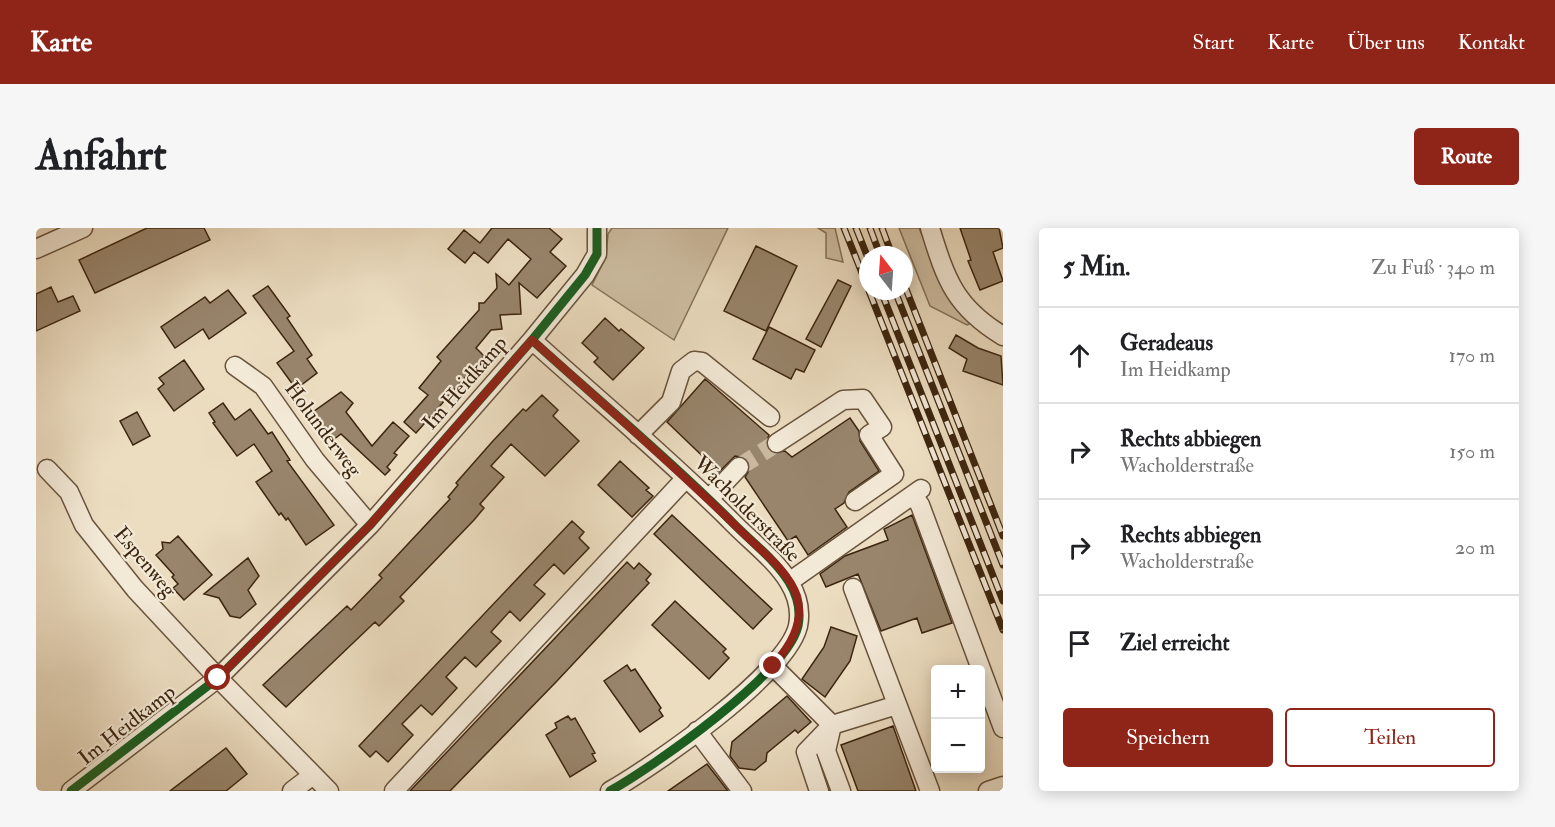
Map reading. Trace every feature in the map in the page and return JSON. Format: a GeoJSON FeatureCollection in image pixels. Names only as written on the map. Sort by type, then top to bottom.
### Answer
{"type":"FeatureCollection","features":[{"type":"Feature","properties":{"kind":"street"},"geometry":{"type":"LineString","coordinates":[[42,241],[83,228]]}},
{"type":"Feature","properties":{"kind":"street","name":"Im Heidkamp"},"geometry":{"type":"LineString","coordinates":[[71,791],[218,678],[370,525],[532,340],[585,275],[597,254],[597,228]]}},
{"type":"Feature","properties":{"kind":"street"},"geometry":{"type":"LineString","coordinates":[[930,228],[957,297],[978,320],[1003,336]]}},
{"type":"Feature","properties":{"kind":"street","name":"Wacholderstraße"},"geometry":{"type":"LineString","coordinates":[[532,340],[709,500],[789,582],[796,596],[798,626],[789,647],[773,666],[629,786],[610,791]]}},
{"type":"Feature","properties":{"kind":"street"},"geometry":{"type":"LineString","coordinates":[[638,435],[671,402],[681,370],[694,361],[702,362],[770,417]]}},
{"type":"Feature","properties":{"kind":"street","name":"Holunderweg"},"geometry":{"type":"LineString","coordinates":[[235,366],[263,386],[315,460],[370,525]]}},
{"type":"Feature","properties":{"kind":"street"},"geometry":{"type":"LineString","coordinates":[[777,443],[843,400],[863,399],[882,427],[869,435],[894,474],[855,501]]}},
{"type":"Feature","properties":{"kind":"street"},"geometry":{"type":"LineString","coordinates":[[709,500],[739,467]]}},
{"type":"Feature","properties":{"kind":"street","name":"Espenweg"},"geometry":{"type":"LineString","coordinates":[[47,469],[69,492],[84,525],[128,579],[218,678]]}},
{"type":"Feature","properties":{"kind":"street"},"geometry":{"type":"LineString","coordinates":[[394,791],[686,479]]}},
{"type":"Feature","properties":{"kind":"street"},"geometry":{"type":"LineString","coordinates":[[789,582],[917,492],[1003,729]]}},
{"type":"Feature","properties":{"kind":"street"},"geometry":{"type":"LineString","coordinates":[[853,588],[930,791]]}},
{"type":"Feature","properties":{"kind":"street"},"geometry":{"type":"LineString","coordinates":[[773,666],[832,725]]}},
{"type":"Feature","properties":{"kind":"street"},"geometry":{"type":"LineString","coordinates":[[218,678],[329,791]]}},
{"type":"Feature","properties":{"kind":"street"},"geometry":{"type":"LineString","coordinates":[[819,791],[806,752],[832,725],[897,705]]}},
{"type":"Feature","properties":{"kind":"street"},"geometry":{"type":"LineString","coordinates":[[832,725],[826,751],[841,791]]}},
{"type":"Feature","properties":{"kind":"street"},"geometry":{"type":"LineString","coordinates":[[697,731],[742,791]]}},
{"type":"Feature","properties":{"kind":"street"},"geometry":{"type":"LineString","coordinates":[[292,791],[313,775]]}},
{"type":"Feature","properties":{"kind":"street"},"geometry":{"type":"LineString","coordinates":[[988,791],[1003,786]]}},
{"type":"Feature","properties":{"kind":"shaded area"},"geometry":{"type":"Polygon","coordinates":[[[612,228],[728,228],[674,340],[592,285],[606,257],[608,234],[612,228]]]}},
{"type":"Feature","properties":{"kind":"shaded area"},"geometry":{"type":"Polygon","coordinates":[[[818,228],[835,228],[843,262],[826,258],[826,233],[818,228]]]}},
{"type":"Feature","properties":{"kind":"shaded area"},"geometry":{"type":"Polygon","coordinates":[[[899,228],[919,228],[950,301],[973,322],[967,325],[930,306],[913,263],[913,246],[906,246],[899,228]]]}},
{"type":"Feature","properties":{"kind":"building"},"geometry":{"type":"Polygon","coordinates":[[[147,228],[204,228],[210,240],[95,293],[79,260],[147,228]]]}},
{"type":"Feature","properties":{"kind":"building"},"geometry":{"type":"Polygon","coordinates":[[[492,228],[549,228],[562,239],[550,252],[566,266],[537,298],[519,283],[521,314],[500,315],[502,329],[491,330],[476,348],[484,356],[416,433],[404,422],[428,395],[419,388],[441,361],[437,357],[479,310],[479,303],[484,303],[497,288],[496,274],[509,285],[531,259],[508,239],[488,263],[474,252],[465,263],[448,249],[464,230],[480,243],[492,228]]]}},
{"type":"Feature","properties":{"kind":"building"},"geometry":{"type":"Polygon","coordinates":[[[960,228],[999,228],[1003,248],[993,252],[1003,281],[980,290],[968,261],[971,260],[960,228]]]}},
{"type":"Feature","properties":{"kind":"building"},"geometry":{"type":"Polygon","coordinates":[[[756,246],[797,266],[766,331],[724,311],[756,246]]]}},
{"type":"Feature","properties":{"kind":"building"},"geometry":{"type":"Polygon","coordinates":[[[838,280],[851,286],[821,347],[806,339],[838,280]]]}},
{"type":"Feature","properties":{"kind":"building"},"geometry":{"type":"Polygon","coordinates":[[[268,286],[290,316],[287,318],[312,355],[307,359],[317,373],[296,389],[277,363],[294,351],[253,296],[268,286]]]}},
{"type":"Feature","properties":{"kind":"building"},"geometry":{"type":"Polygon","coordinates":[[[51,287],[58,302],[73,296],[80,311],[36,331],[36,294],[51,287]]]}},
{"type":"Feature","properties":{"kind":"building"},"geometry":{"type":"Polygon","coordinates":[[[228,290],[246,313],[209,339],[203,329],[175,348],[161,327],[205,297],[210,303],[228,290]]]}},
{"type":"Feature","properties":{"kind":"building"},"geometry":{"type":"Polygon","coordinates":[[[605,318],[644,348],[613,380],[594,362],[598,358],[582,343],[605,318]]]}},
{"type":"Feature","properties":{"kind":"building"},"geometry":{"type":"Polygon","coordinates":[[[769,327],[815,350],[804,372],[796,369],[791,379],[753,359],[769,327]]]}},
{"type":"Feature","properties":{"kind":"building"},"geometry":{"type":"Polygon","coordinates":[[[956,335],[978,348],[1001,356],[1003,385],[963,371],[967,359],[949,348],[956,335]]]}},
{"type":"Feature","properties":{"kind":"building"},"geometry":{"type":"Polygon","coordinates":[[[184,360],[204,389],[174,411],[158,389],[164,384],[159,378],[184,360]]]}},
{"type":"Feature","properties":{"kind":"building"},"geometry":{"type":"Polygon","coordinates":[[[705,379],[769,435],[766,444],[772,453],[785,451],[792,457],[850,418],[859,431],[860,441],[879,471],[849,492],[844,503],[835,509],[847,527],[808,555],[796,536],[788,541],[745,477],[750,469],[746,458],[735,456],[719,472],[667,422],[705,379]]]}},
{"type":"Feature","properties":{"kind":"building"},"geometry":{"type":"Polygon","coordinates":[[[341,392],[353,403],[346,412],[372,446],[393,422],[409,436],[394,453],[397,455],[387,467],[390,470],[385,475],[341,434],[333,440],[313,412],[341,392]]]}},
{"type":"Feature","properties":{"kind":"building"},"geometry":{"type":"Polygon","coordinates":[[[542,395],[558,410],[553,416],[579,441],[545,476],[511,444],[491,466],[504,477],[480,504],[484,508],[474,520],[400,597],[404,601],[379,626],[375,622],[286,707],[263,685],[347,606],[351,610],[382,578],[379,575],[450,499],[448,497],[458,485],[456,483],[523,409],[526,411],[542,395]]]}},
{"type":"Feature","properties":{"kind":"building"},"geometry":{"type":"Polygon","coordinates":[[[223,403],[235,420],[250,409],[268,434],[272,432],[290,460],[287,461],[334,525],[306,545],[288,518],[286,520],[281,513],[279,515],[256,482],[272,471],[254,444],[237,456],[213,423],[215,422],[209,413],[223,403]]]}},
{"type":"Feature","properties":{"kind":"building"},"geometry":{"type":"Polygon","coordinates":[[[137,412],[150,436],[133,445],[120,421],[137,412]]]}},
{"type":"Feature","properties":{"kind":"building"},"geometry":{"type":"Polygon","coordinates":[[[620,461],[649,488],[646,490],[653,496],[632,517],[598,485],[620,461]]]}},
{"type":"Feature","properties":{"kind":"building"},"geometry":{"type":"Polygon","coordinates":[[[672,515],[772,609],[753,629],[654,534],[672,515]]]}},
{"type":"Feature","properties":{"kind":"building"},"geometry":{"type":"Polygon","coordinates":[[[912,515],[952,623],[922,633],[917,618],[881,631],[858,574],[826,587],[820,574],[845,556],[888,540],[884,529],[912,515]]]}},
{"type":"Feature","properties":{"kind":"building"},"geometry":{"type":"Polygon","coordinates":[[[572,521],[584,532],[579,538],[589,548],[564,574],[554,564],[534,585],[545,594],[520,621],[510,611],[491,632],[501,641],[476,667],[465,657],[446,677],[457,688],[432,715],[421,705],[402,724],[413,735],[388,762],[376,751],[370,757],[359,746],[572,521]]]}},
{"type":"Feature","properties":{"kind":"building"},"geometry":{"type":"Polygon","coordinates":[[[178,536],[212,575],[184,600],[173,588],[178,584],[172,577],[174,575],[156,555],[163,549],[162,542],[170,543],[178,536]]]}},
{"type":"Feature","properties":{"kind":"building"},"geometry":{"type":"Polygon","coordinates":[[[248,558],[259,576],[248,590],[256,604],[240,618],[230,616],[219,598],[204,594],[248,558]]]}},
{"type":"Feature","properties":{"kind":"building"},"geometry":{"type":"Polygon","coordinates":[[[627,562],[634,569],[639,563],[651,574],[646,580],[649,583],[556,682],[450,791],[410,791],[627,562]]]}},
{"type":"Feature","properties":{"kind":"building"},"geometry":{"type":"Polygon","coordinates":[[[675,601],[726,649],[723,652],[729,658],[709,679],[652,625],[675,601]]]}},
{"type":"Feature","properties":{"kind":"building"},"geometry":{"type":"Polygon","coordinates":[[[831,627],[857,636],[850,661],[825,697],[802,679],[824,647],[831,627]]]}},
{"type":"Feature","properties":{"kind":"building"},"geometry":{"type":"Polygon","coordinates":[[[627,665],[631,671],[635,669],[661,708],[659,710],[663,716],[640,732],[604,681],[627,665]]]}},
{"type":"Feature","properties":{"kind":"building"},"geometry":{"type":"Polygon","coordinates":[[[787,696],[811,722],[798,733],[795,730],[767,753],[766,761],[755,770],[739,768],[730,756],[732,742],[787,696]]]}},
{"type":"Feature","properties":{"kind":"building"},"geometry":{"type":"Polygon","coordinates":[[[568,716],[571,720],[575,718],[595,753],[592,754],[596,761],[570,777],[546,735],[557,728],[555,723],[568,716]]]}},
{"type":"Feature","properties":{"kind":"building"},"geometry":{"type":"Polygon","coordinates":[[[893,726],[916,791],[858,791],[841,745],[893,726]]]}},
{"type":"Feature","properties":{"kind":"building"},"geometry":{"type":"Polygon","coordinates":[[[226,748],[247,774],[226,791],[170,791],[226,748]]]}},
{"type":"Feature","properties":{"kind":"building"},"geometry":{"type":"Polygon","coordinates":[[[707,764],[728,791],[668,791],[707,764]]]}},
{"type":"Feature","properties":{"kind":"tunnel"},"geometry":{"type":"LineString","coordinates":[[739,467],[777,443]]}},
{"type":"Feature","properties":{"kind":"railway"},"geometry":{"type":"LineString","coordinates":[[844,228],[859,266]]}},
{"type":"Feature","properties":{"kind":"railway"},"geometry":{"type":"LineString","coordinates":[[856,228],[863,246]]}},
{"type":"Feature","properties":{"kind":"railway"},"geometry":{"type":"LineString","coordinates":[[870,228],[877,246]]}},
{"type":"Feature","properties":{"kind":"railway"},"geometry":{"type":"LineString","coordinates":[[882,228],[889,246]]}},
{"type":"Feature","properties":{"kind":"railway"},"geometry":{"type":"LineString","coordinates":[[873,300],[1003,630]]}},
{"type":"Feature","properties":{"kind":"railway"},"geometry":{"type":"LineString","coordinates":[[885,300],[1003,601]]}},
{"type":"Feature","properties":{"kind":"railway"},"geometry":{"type":"LineString","coordinates":[[899,300],[1003,565]]}},
{"type":"Feature","properties":{"kind":"railway"},"geometry":{"type":"LineString","coordinates":[[910,300],[1003,536]]}},
{"type":"Feature","properties":{"kind":"cycle path"},"geometry":{"type":"LineString","coordinates":[[71,791],[218,678],[370,525],[532,340],[585,275],[597,254],[597,228]]}},
{"type":"Feature","properties":{"kind":"cycle path"},"geometry":{"type":"LineString","coordinates":[[532,340],[682,474],[769,558],[789,582],[798,603],[798,626],[789,646],[770,669],[745,693],[686,740],[610,791]]}},
{"type":"Feature","properties":{"kind":"route"},"geometry":{"type":"LineString","coordinates":[[218,678],[370,525],[532,340],[709,500],[782,572],[796,596],[799,609],[798,626],[789,647],[773,666]]}}]}
